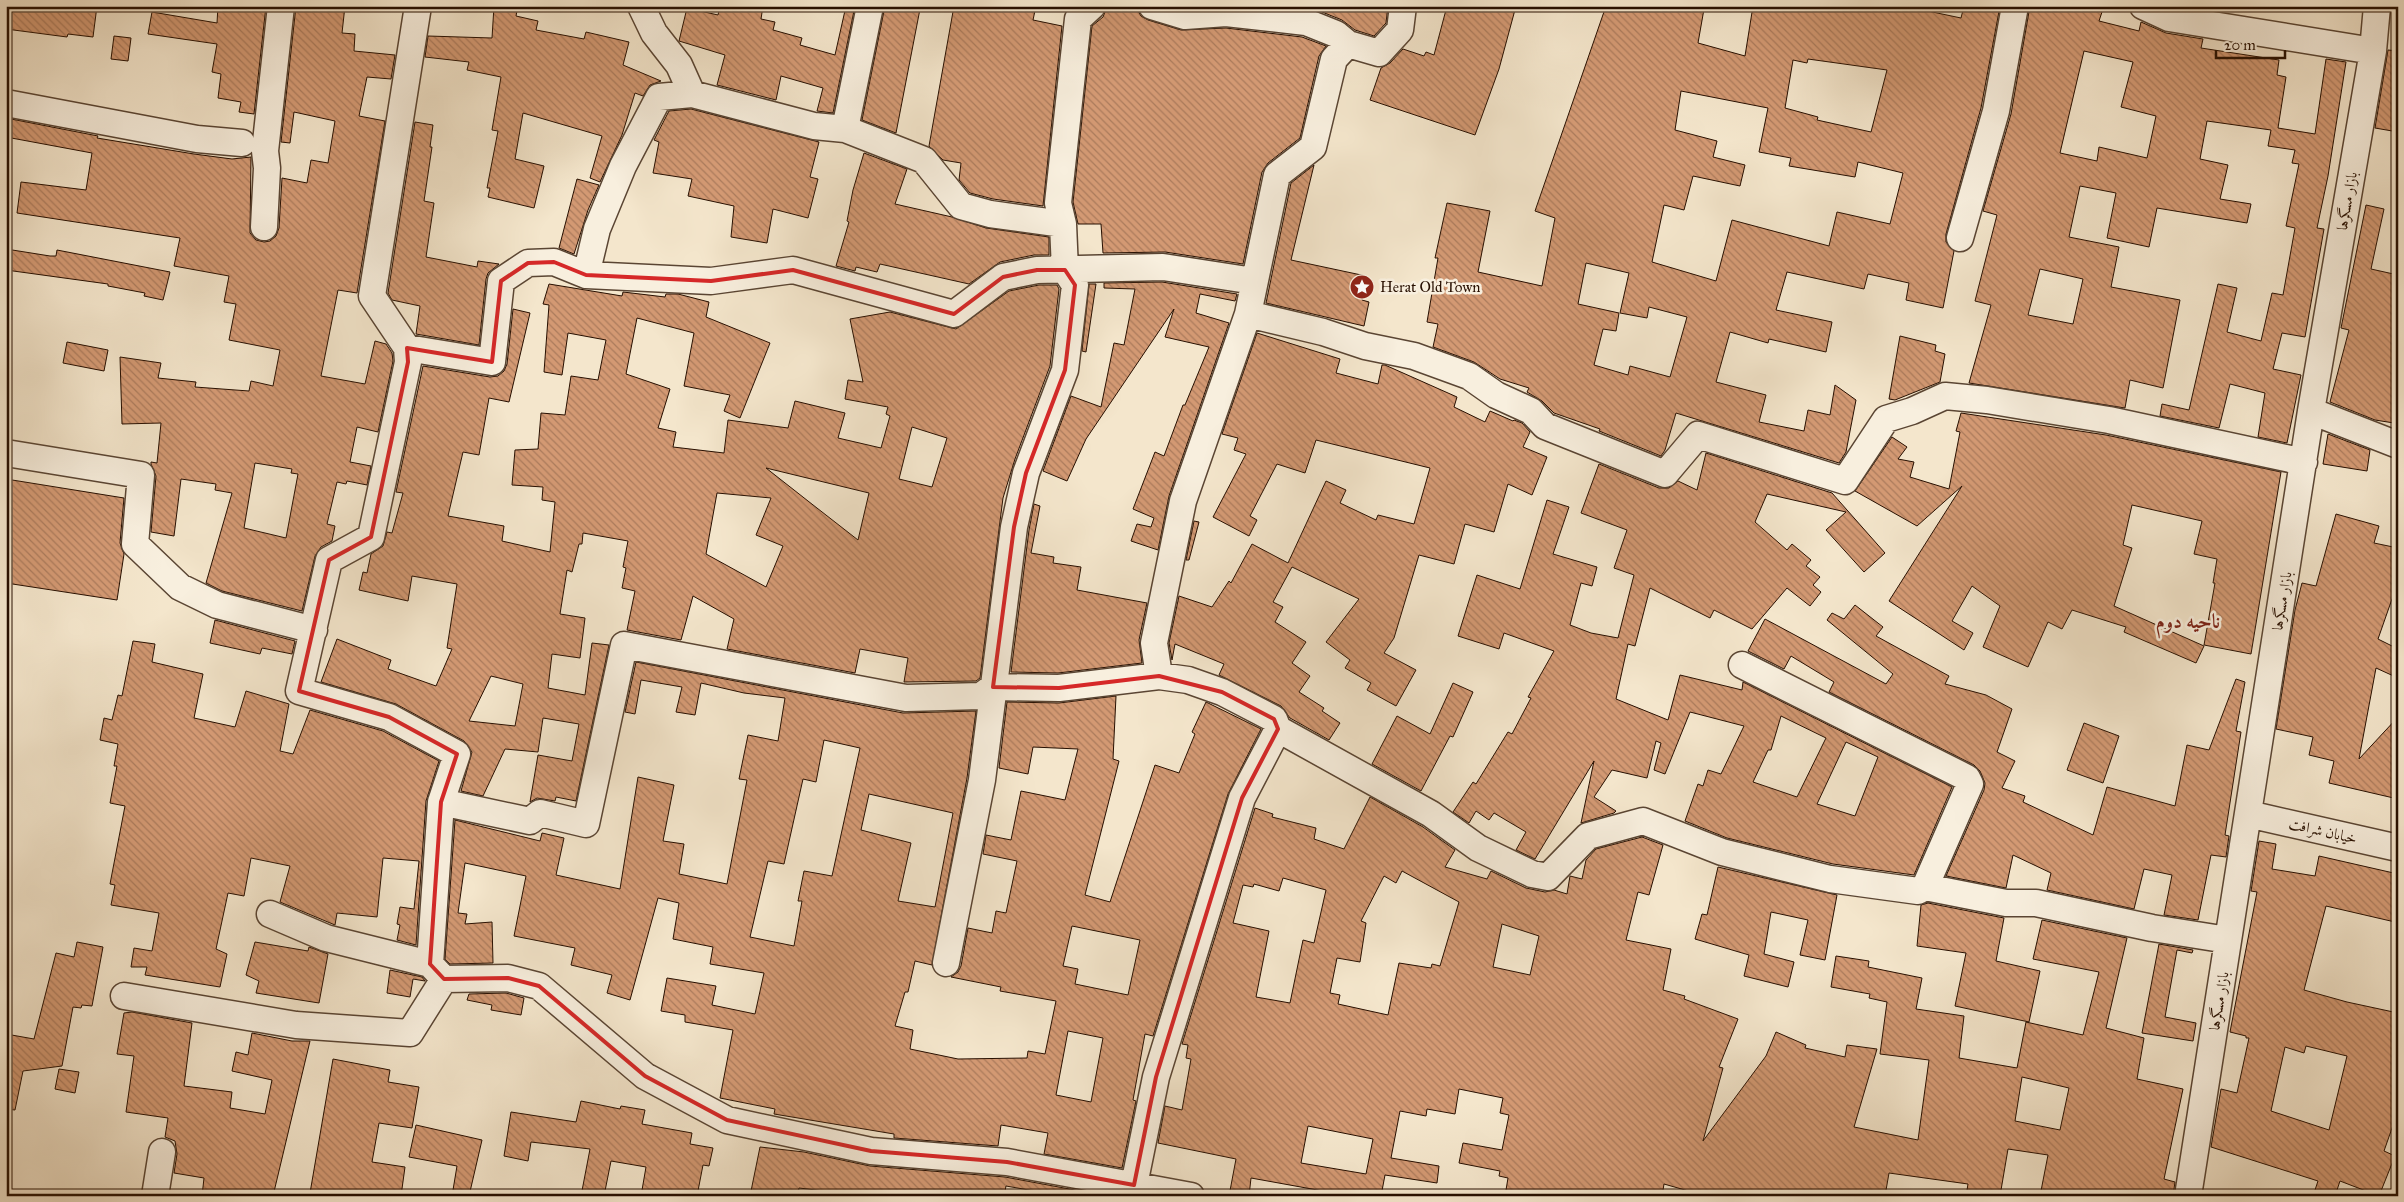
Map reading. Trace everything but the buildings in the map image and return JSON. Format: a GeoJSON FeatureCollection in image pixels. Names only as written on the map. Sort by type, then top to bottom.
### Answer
{"type":"FeatureCollection","features":[{"type":"Feature","properties":{"kind":"street"},"geometry":{"type":"LineString","coordinates":[[264,227],[267,168],[265,151],[281,6]]}},
{"type":"Feature","properties":{"kind":"street"},"geometry":{"type":"LineString","coordinates":[[124,996],[296,1025],[410,1034],[437,971],[441,802],[457,754],[389,717],[299,691],[329,560],[371,537],[408,362],[407,348],[372,296],[418,6]]}},
{"type":"Feature","properties":{"kind":"street"},"geometry":{"type":"LineString","coordinates":[[641,6],[654,33],[679,65],[692,94]]}},
{"type":"Feature","properties":{"kind":"street"},"geometry":{"type":"LineString","coordinates":[[845,129],[870,6]]}},
{"type":"Feature","properties":{"kind":"street"},"geometry":{"type":"LineString","coordinates":[[946,962],[982,780],[1014,527],[1026,473],[1065,370],[1075,286],[1065,270],[1063,224],[1058,203],[1078,19],[1092,6]]}},
{"type":"Feature","properties":{"kind":"street"},"geometry":{"type":"LineString","coordinates":[[1152,6],[1185,16],[1226,13],[1306,22],[1336,34],[1348,44],[1379,53],[1400,30],[1403,6]]}},
{"type":"Feature","properties":{"kind":"street"},"geometry":{"type":"LineString","coordinates":[[1960,238],[1996,111],[2015,6]]}},
{"type":"Feature","properties":{"kind":"street"},"geometry":{"type":"LineString","coordinates":[[2143,6],[2169,18],[2373,51]]}},
{"type":"Feature","properties":{"kind":"street","name":"بازار مسگرها"},"geometry":{"type":"LineString","coordinates":[[2188,1196],[2311,411],[2373,51],[2377,6]]}},
{"type":"Feature","properties":{"kind":"street"},"geometry":{"type":"LineString","coordinates":[[1159,676],[1154,643],[1184,502],[1248,314],[1277,175],[1313,147],[1334,59],[1348,44]]}},
{"type":"Feature","properties":{"kind":"street"},"geometry":{"type":"LineString","coordinates":[[586,275],[597,229],[623,166],[659,97],[692,94],[814,126],[845,129],[924,160],[961,206],[990,214],[1063,224]]}},
{"type":"Feature","properties":{"kind":"street"},"geometry":{"type":"LineString","coordinates":[[6,103],[197,140],[242,143]]}},
{"type":"Feature","properties":{"kind":"street"},"geometry":{"type":"LineString","coordinates":[[407,348],[492,362],[502,281],[528,263],[554,262],[586,275],[711,281],[793,270],[954,314],[1003,277],[1037,270],[1163,267],[1254,281]]}},
{"type":"Feature","properties":{"kind":"street"},"geometry":{"type":"LineString","coordinates":[[1248,314],[1323,332],[1365,346],[1414,356],[1469,376],[1496,395],[1531,411],[1545,426],[1665,474],[1698,435],[1844,481],[1886,419],[1912,411],[1945,396],[1987,400],[2109,420],[2304,462]]}},
{"type":"Feature","properties":{"kind":"street"},"geometry":{"type":"LineString","coordinates":[[2311,411],[2398,445]]}},
{"type":"Feature","properties":{"kind":"street"},"geometry":{"type":"LineString","coordinates":[[6,453],[141,475],[135,544],[180,587],[217,605],[314,630]]}},
{"type":"Feature","properties":{"kind":"street"},"geometry":{"type":"LineString","coordinates":[[441,802],[530,821],[540,813],[586,824],[624,645],[906,698],[980,696],[993,687],[1059,688],[1159,676],[1188,680],[1222,692],[1274,719],[1278,729],[1431,814],[1478,848],[1532,874],[1548,877],[1588,836],[1643,821],[1722,852],[1830,879],[1918,891],[1925,887],[1970,784],[1967,778],[1742,665]]}},
{"type":"Feature","properties":{"kind":"street"},"geometry":{"type":"LineString","coordinates":[[1134,1185],[1156,1077],[1192,967],[1242,798],[1278,729]]}},
{"type":"Feature","properties":{"kind":"street","name":"خیابان شرافت"},"geometry":{"type":"LineString","coordinates":[[2248,814],[2398,848]]}},
{"type":"Feature","properties":{"kind":"street"},"geometry":{"type":"LineString","coordinates":[[1925,887],[2006,903],[2036,904],[2152,928],[2228,940]]}},
{"type":"Feature","properties":{"kind":"street"},"geometry":{"type":"LineString","coordinates":[[270,914],[326,938],[437,971],[508,978],[539,986],[645,1076],[727,1120],[871,1151],[1007,1162],[1191,1196]]}},
{"type":"Feature","properties":{"kind":"street"},"geometry":{"type":"LineString","coordinates":[[155,1196],[162,1152]]}},
{"type":"Feature","properties":{"kind":"highlighted area"},"geometry":{"type":"Polygon","coordinates":[[[554,262],[586,275],[711,281],[793,270],[954,314],[1003,277],[1037,270],[1065,270],[1075,285],[1065,370],[1026,473],[1014,527],[993,687],[1059,688],[1159,676],[1222,692],[1274,719],[1278,729],[1242,798],[1156,1077],[1134,1185],[1007,1162],[871,1151],[727,1120],[645,1076],[539,986],[508,978],[444,979],[430,964],[441,802],[457,754],[389,717],[299,691],[329,560],[371,537],[408,362],[407,348],[492,362],[501,281],[528,263],[554,262]]]}},
{"type":"Feature","properties":{"kind":"place","name":"Herat Old Town"},"geometry":{"type":"Point","coordinates":[1362,287]}},
{"type":"Feature","properties":{"kind":"district","name":"ناحیه دوم"},"geometry":{"type":"Point","coordinates":[2188,621]}}]}
